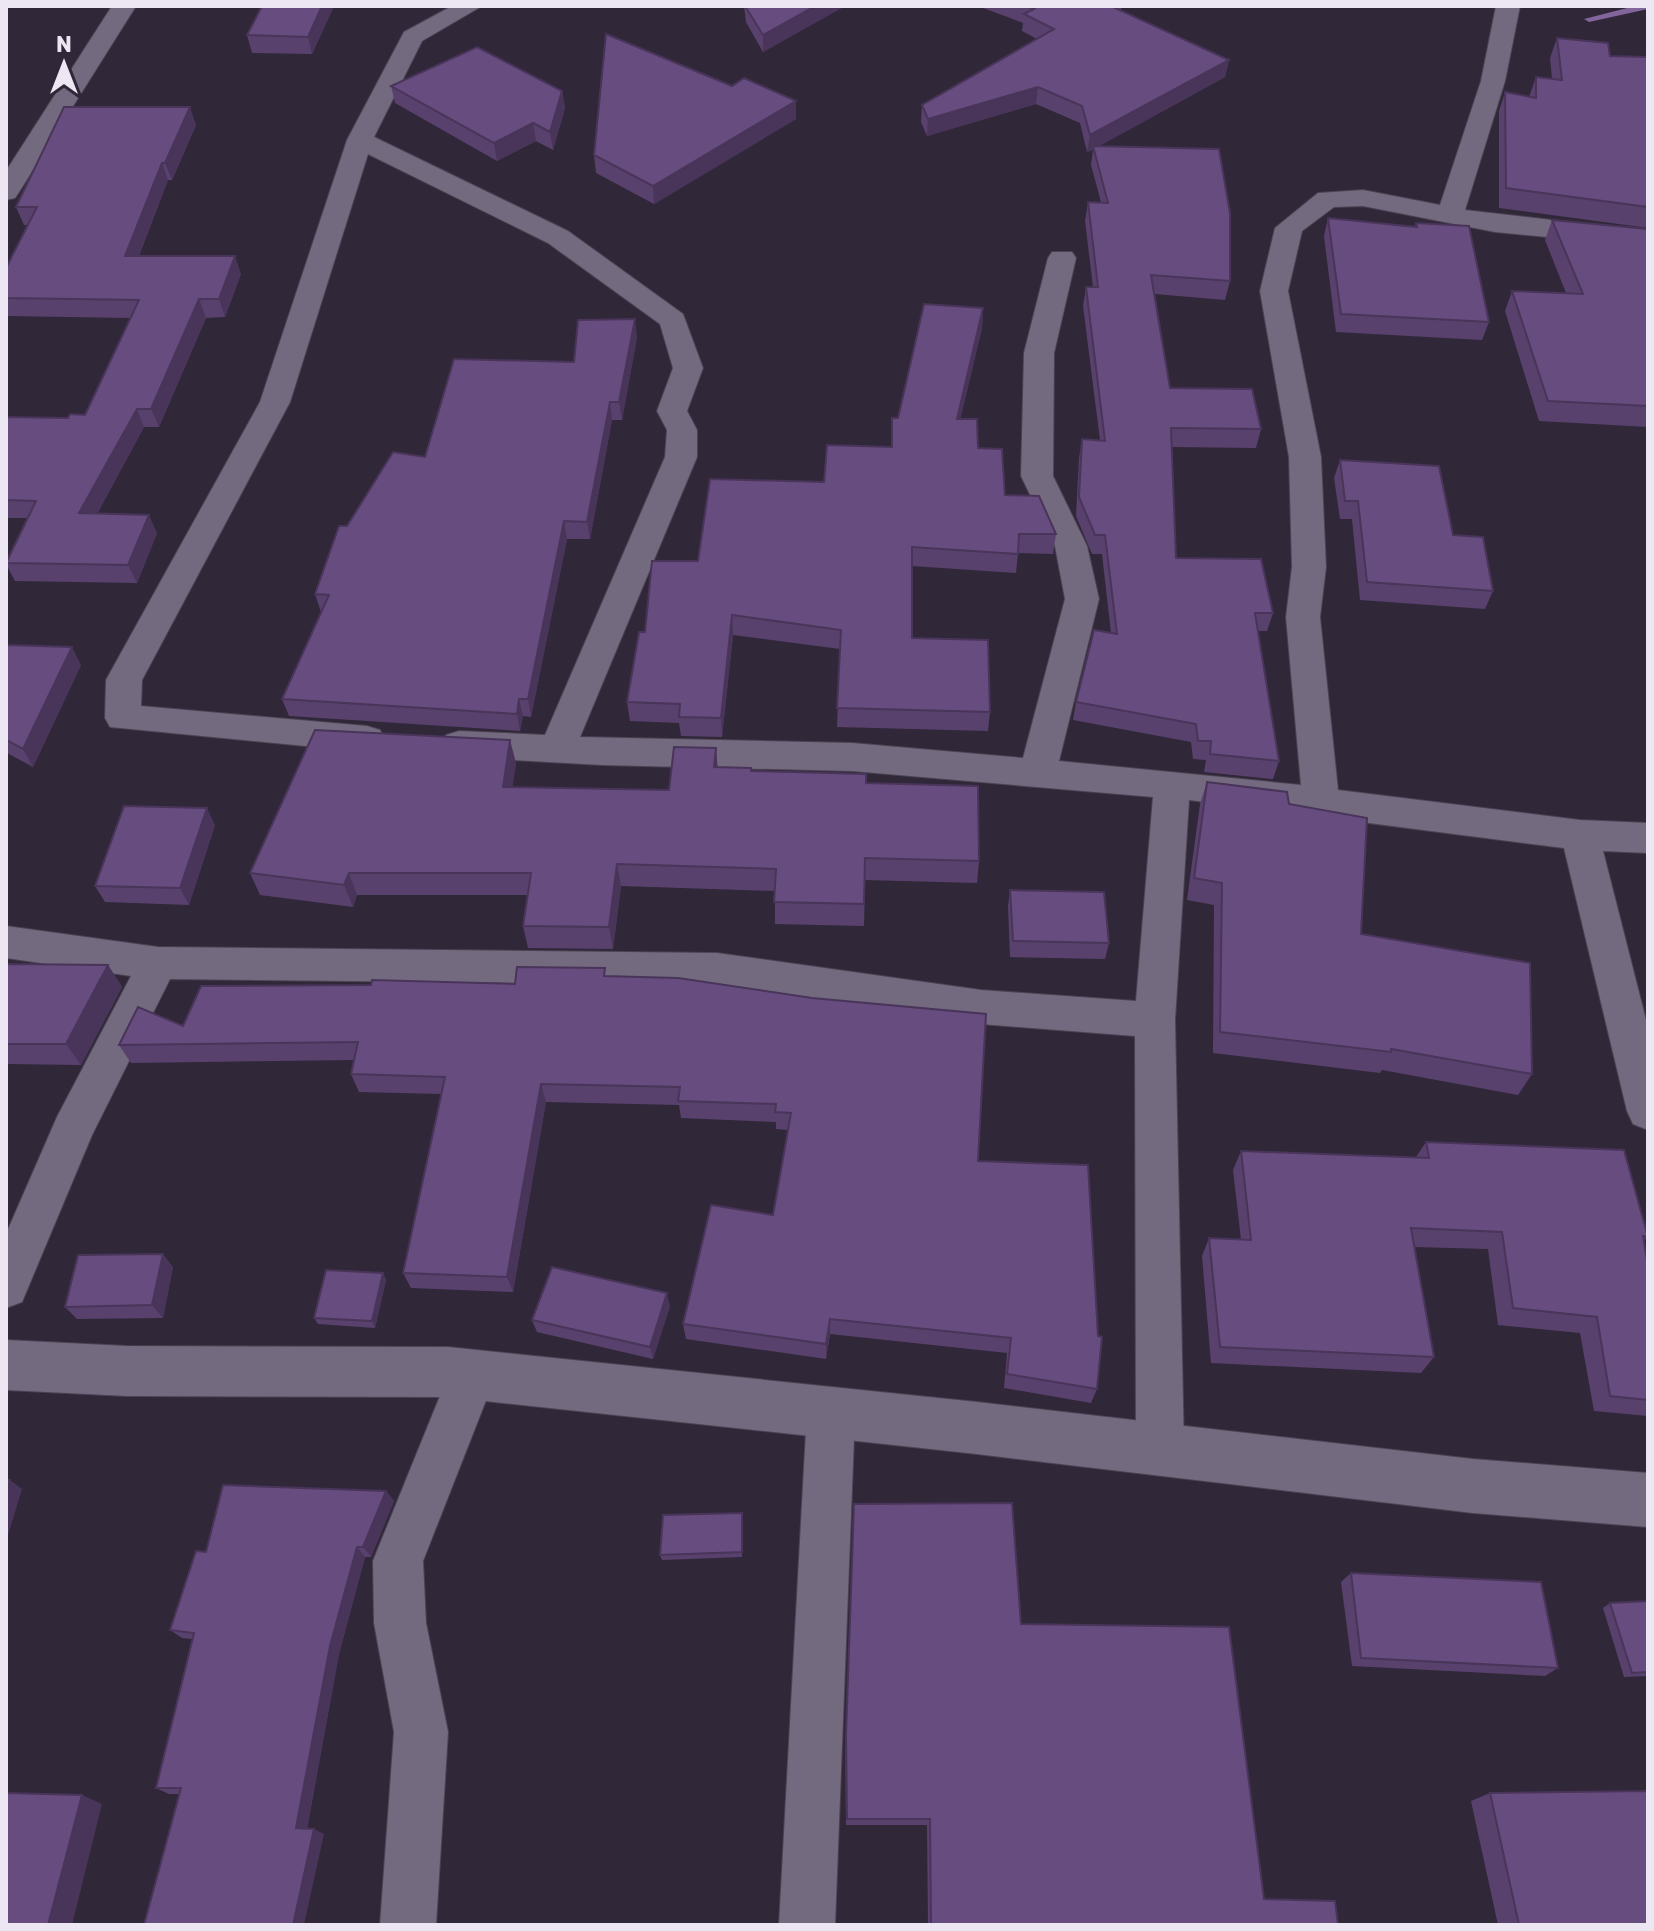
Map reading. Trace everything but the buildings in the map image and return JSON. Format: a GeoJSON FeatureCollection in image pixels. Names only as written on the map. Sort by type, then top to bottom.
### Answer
{"type":"FeatureCollection","features":[{"type":"Feature","properties":{"kind":"street"},"geometry":{"type":"LineString","coordinates":[[6,192],[124,6]]}},
{"type":"Feature","properties":{"kind":"street"},"geometry":{"type":"LineString","coordinates":[[470,6],[412,37],[360,140],[275,402],[124,680],[123,718],[287,735],[414,742],[852,757],[1172,784],[1580,835],[1648,838]]}},
{"type":"Feature","properties":{"kind":"street"},"geometry":{"type":"LineString","coordinates":[[1450,214],[1493,81],[1508,6]]}},
{"type":"Feature","properties":{"kind":"street"},"geometry":{"type":"LineString","coordinates":[[360,140],[558,237],[673,320],[688,368],[672,411],[682,430],[681,457],[557,749]]}},
{"type":"Feature","properties":{"kind":"street"},"geometry":{"type":"LineString","coordinates":[[1321,801],[1303,617],[1309,567],[1305,457],[1274,291],[1289,228],[1327,199],[1363,198],[1536,229],[1648,239]]}},
{"type":"Feature","properties":{"kind":"street"},"geometry":{"type":"LineString","coordinates":[[1038,772],[1082,599],[1071,546],[1037,476],[1039,353],[1062,258]]}},
{"type":"Feature","properties":{"kind":"street"},"geometry":{"type":"LineString","coordinates":[[1160,1449],[1155,1020],[1172,784]]}},
{"type":"Feature","properties":{"kind":"street"},"geometry":{"type":"LineString","coordinates":[[1580,835],[1648,1111]]}},
{"type":"Feature","properties":{"kind":"street"},"geometry":{"type":"LineString","coordinates":[[6,942],[158,963],[717,969],[981,1007],[1155,1020]]}},
{"type":"Feature","properties":{"kind":"street"},"geometry":{"type":"LineString","coordinates":[[6,1287],[72,1130],[158,963]]}},
{"type":"Feature","properties":{"kind":"street"},"geometry":{"type":"LineString","coordinates":[[6,1365],[127,1371],[472,1375],[831,1412],[1473,1486],[1648,1500]]}},
{"type":"Feature","properties":{"kind":"street"},"geometry":{"type":"LineString","coordinates":[[408,1925],[421,1732],[400,1623],[398,1561],[472,1375]]}},
{"type":"Feature","properties":{"kind":"street"},"geometry":{"type":"LineString","coordinates":[[807,1925],[831,1412]]}},
{"type":"Feature","properties":{"kind":"waterway"},"geometry":{"type":"LineString","coordinates":[[1589,19],[1648,6]]}}]}
